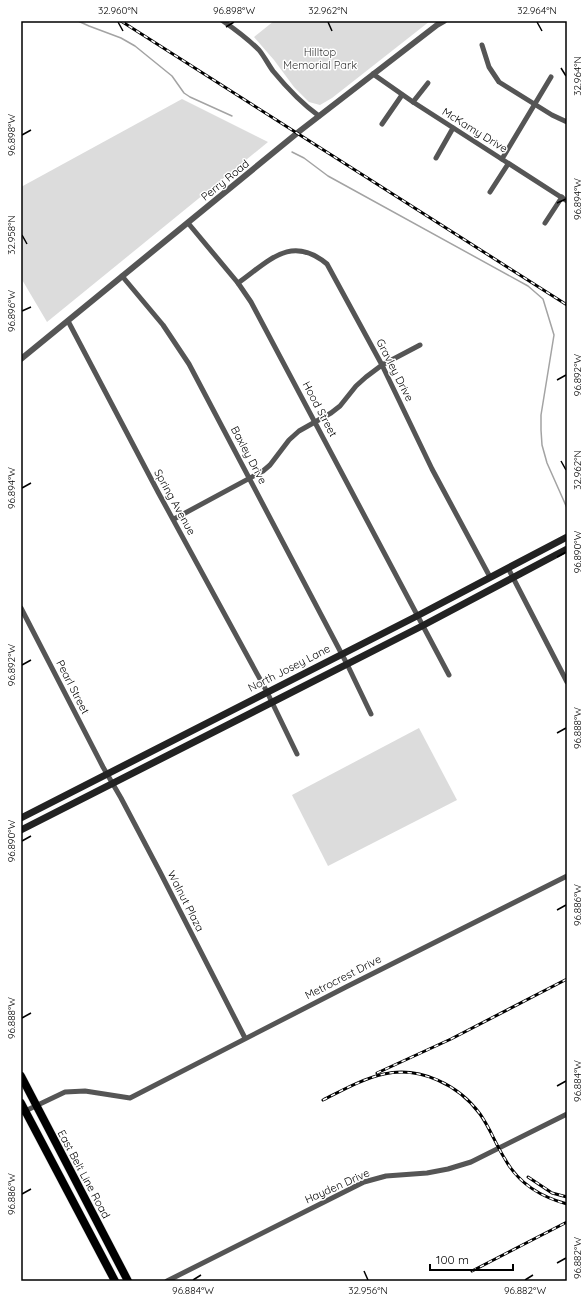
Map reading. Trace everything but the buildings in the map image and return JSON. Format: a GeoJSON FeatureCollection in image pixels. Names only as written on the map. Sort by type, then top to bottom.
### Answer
{"type":"FeatureCollection","features":[{"type":"Feature","properties":{"kind":"main road","name":"North Josey Lane"},"geometry":{"type":"LineString","coordinates":[[21,818],[417,616],[567,537]]}},
{"type":"Feature","properties":{"kind":"main road","name":"North Josey Lane"},"geometry":{"type":"LineString","coordinates":[[21,830],[422,626],[567,549]]}},
{"type":"Feature","properties":{"kind":"main road","name":"East Belt Line Road"},"geometry":{"type":"LineString","coordinates":[[21,1076],[128,1281]]}},
{"type":"Feature","properties":{"kind":"main road","name":"East Belt Line Road"},"geometry":{"type":"LineString","coordinates":[[21,1103],[23,1112],[115,1281]]}},
{"type":"Feature","properties":{"kind":"street"},"geometry":{"type":"LineString","coordinates":[[223,21],[231,23],[251,42],[289,90],[304,105],[319,116]]}},
{"type":"Feature","properties":{"kind":"street","name":"Perry Road"},"geometry":{"type":"LineString","coordinates":[[21,359],[319,116],[436,25],[444,21]]}},
{"type":"Feature","properties":{"kind":"street"},"geometry":{"type":"LineString","coordinates":[[482,45],[489,67],[499,82],[552,115],[567,122]]}},
{"type":"Feature","properties":{"kind":"street","name":"McKamy Drive"},"geometry":{"type":"LineString","coordinates":[[373,74],[402,95],[565,199]]}},
{"type":"Feature","properties":{"kind":"street"},"geometry":{"type":"LineString","coordinates":[[502,159],[551,76]]}},
{"type":"Feature","properties":{"kind":"street"},"geometry":{"type":"LineString","coordinates":[[413,102],[428,83]]}},
{"type":"Feature","properties":{"kind":"street"},"geometry":{"type":"LineString","coordinates":[[382,124],[402,95]]}},
{"type":"Feature","properties":{"kind":"street"},"geometry":{"type":"LineString","coordinates":[[436,158],[453,128]]}},
{"type":"Feature","properties":{"kind":"street"},"geometry":{"type":"LineString","coordinates":[[490,192],[508,164]]}},
{"type":"Feature","properties":{"kind":"street"},"geometry":{"type":"LineString","coordinates":[[545,223],[565,199]]}},
{"type":"Feature","properties":{"kind":"street","name":"Hood Street"},"geometry":{"type":"LineString","coordinates":[[188,223],[238,283],[251,302],[449,675]]}},
{"type":"Feature","properties":{"kind":"street","name":"Gravley Drive"},"geometry":{"type":"LineString","coordinates":[[238,283],[280,253],[290,250],[300,251],[318,257],[327,264],[382,365],[432,469],[490,577]]}},
{"type":"Feature","properties":{"kind":"street","name":"Baxley Drive"},"geometry":{"type":"LineString","coordinates":[[122,276],[163,325],[189,364],[342,654],[371,714]]}},
{"type":"Feature","properties":{"kind":"street","name":"Spring Avenue"},"geometry":{"type":"LineString","coordinates":[[68,321],[267,692],[297,754]]}},
{"type":"Feature","properties":{"kind":"street"},"geometry":{"type":"LineString","coordinates":[[174,519],[263,471],[270,465],[289,440],[300,431],[340,406],[356,386],[382,365],[420,345]]}},
{"type":"Feature","properties":{"kind":"street"},"geometry":{"type":"LineString","coordinates":[[508,568],[567,682]]}},
{"type":"Feature","properties":{"kind":"street","name":"Pearl Street"},"geometry":{"type":"LineString","coordinates":[[21,608],[108,774]]}},
{"type":"Feature","properties":{"kind":"street","name":"Walnut Plaza"},"geometry":{"type":"LineString","coordinates":[[108,774],[245,1038]]}},
{"type":"Feature","properties":{"kind":"street","name":"Metrocrest Drive"},"geometry":{"type":"LineString","coordinates":[[36,1105],[65,1092],[75,1091],[130,1098],[245,1038],[567,876]]}},
{"type":"Feature","properties":{"kind":"street"},"geometry":{"type":"LineString","coordinates":[[23,1112],[36,1105]]}},
{"type":"Feature","properties":{"kind":"street","name":"Hayden Drive"},"geometry":{"type":"LineString","coordinates":[[167,1281],[364,1182],[386,1176],[427,1173],[448,1169],[471,1162],[567,1114]]}},
{"type":"Feature","properties":{"kind":"green space","name":"Hilltop Memorial Park"},"geometry":{"type":"Polygon","coordinates":[[[274,21],[430,21],[332,98],[320,105],[309,102],[294,87],[274,60],[254,37],[274,21]]]}},
{"type":"Feature","properties":{"kind":"green space"},"geometry":{"type":"Polygon","coordinates":[[[182,99],[268,142],[47,322],[21,278],[21,187],[182,99]]]}},
{"type":"Feature","properties":{"kind":"green space"},"geometry":{"type":"Polygon","coordinates":[[[419,728],[457,800],[328,866],[292,795],[419,728]]]}},
{"type":"Feature","properties":{"kind":"waterway"},"geometry":{"type":"LineString","coordinates":[[78,21],[121,38],[135,46],[172,76],[184,93],[232,116]]}},
{"type":"Feature","properties":{"kind":"waterway"},"geometry":{"type":"LineString","coordinates":[[292,152],[304,158],[328,176],[528,286],[543,299],[554,335],[541,415],[542,445],[547,463],[567,508]]}},
{"type":"Feature","properties":{"kind":"railway"},"geometry":{"type":"LineString","coordinates":[[121,21],[567,305]]}},
{"type":"Feature","properties":{"kind":"railway"},"geometry":{"type":"LineString","coordinates":[[377,1073],[451,1039],[567,979]]}},
{"type":"Feature","properties":{"kind":"railway"},"geometry":{"type":"LineString","coordinates":[[323,1100],[360,1082],[384,1074],[398,1072],[411,1073],[425,1075],[438,1080],[461,1094],[480,1114],[510,1168],[523,1182],[539,1193],[567,1204]]}},
{"type":"Feature","properties":{"kind":"railway"},"geometry":{"type":"LineString","coordinates":[[528,1177],[552,1193],[567,1197]]}},
{"type":"Feature","properties":{"kind":"railway"},"geometry":{"type":"LineString","coordinates":[[472,1271],[567,1222]]}}]}
